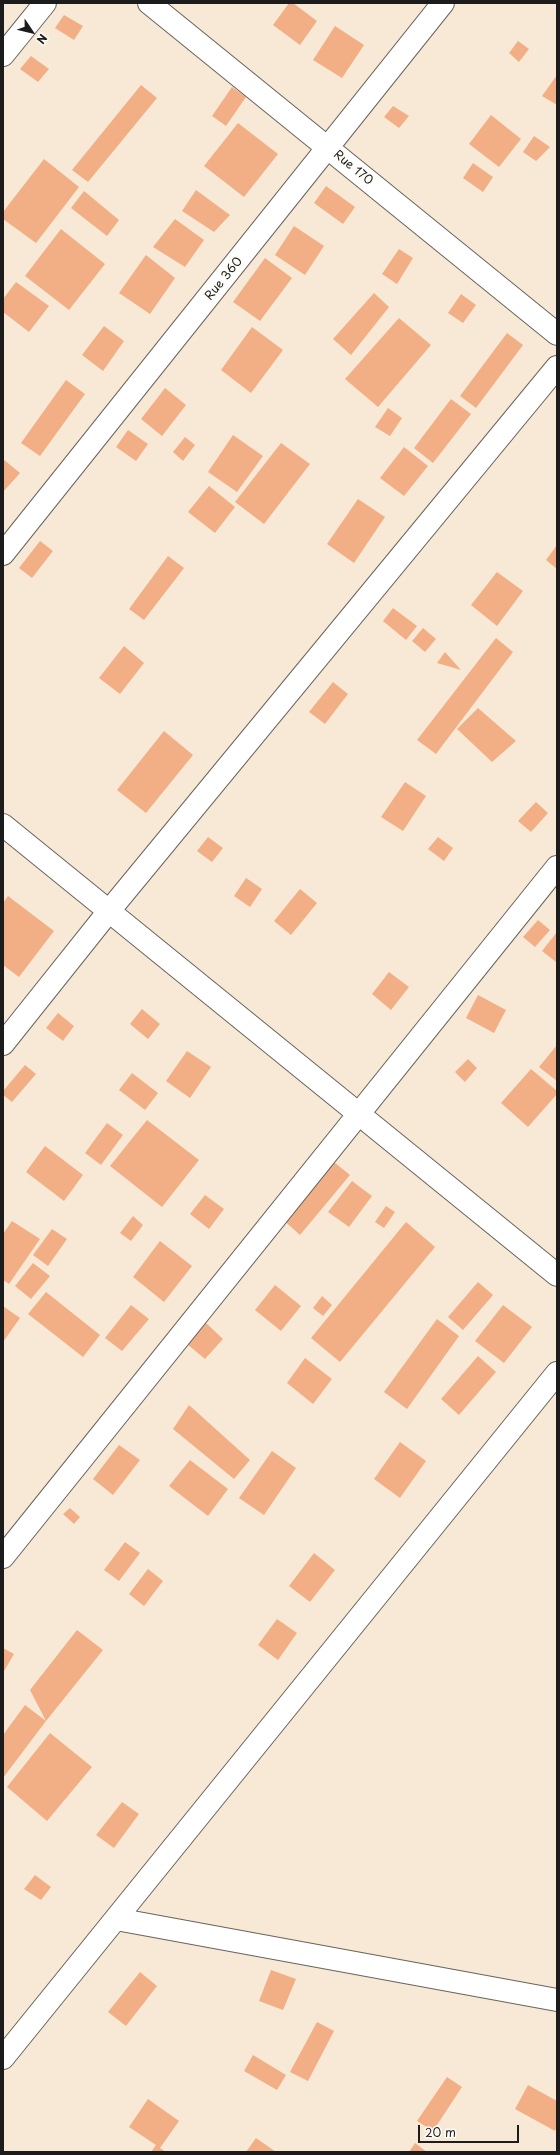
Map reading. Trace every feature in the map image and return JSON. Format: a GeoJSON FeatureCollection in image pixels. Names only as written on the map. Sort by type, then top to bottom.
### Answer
{"type":"FeatureCollection","features":[{"type":"Feature","properties":{"kind":"street"},"geometry":{"type":"LineString","coordinates":[[3,55],[45,3]]}},
{"type":"Feature","properties":{"kind":"street","name":"Rue 170"},"geometry":{"type":"LineString","coordinates":[[149,3],[557,334]]}},
{"type":"Feature","properties":{"kind":"street","name":"Rue 360"},"geometry":{"type":"LineString","coordinates":[[3,554],[444,3]]}},
{"type":"Feature","properties":{"kind":"street"},"geometry":{"type":"LineString","coordinates":[[3,1044],[109,911],[557,367]]}},
{"type":"Feature","properties":{"kind":"street"},"geometry":{"type":"LineString","coordinates":[[3,825],[557,1275]]}},
{"type":"Feature","properties":{"kind":"street"},"geometry":{"type":"LineString","coordinates":[[3,1557],[557,867]]}},
{"type":"Feature","properties":{"kind":"street"},"geometry":{"type":"LineString","coordinates":[[3,2058],[557,1373]]}},
{"type":"Feature","properties":{"kind":"street"},"geometry":{"type":"LineString","coordinates":[[116,1919],[557,2000]]}},
{"type":"Feature","properties":{"kind":"building"},"geometry":{"type":"Polygon","coordinates":[[[289,3],[293,3],[317,21],[300,45],[273,25],[289,3]]]}},
{"type":"Feature","properties":{"kind":"building"},"geometry":{"type":"Polygon","coordinates":[[[64,15],[83,26],[74,40],[55,28],[64,15]]]}},
{"type":"Feature","properties":{"kind":"building"},"geometry":{"type":"Polygon","coordinates":[[[335,26],[364,45],[342,78],[313,60],[335,26]]]}},
{"type":"Feature","properties":{"kind":"building"},"geometry":{"type":"Polygon","coordinates":[[[518,41],[529,49],[519,62],[509,53],[518,41]]]}},
{"type":"Feature","properties":{"kind":"building"},"geometry":{"type":"Polygon","coordinates":[[[31,56],[49,69],[38,82],[20,69],[31,56]]]}},
{"type":"Feature","properties":{"kind":"building"},"geometry":{"type":"Polygon","coordinates":[[[557,75],[557,105],[542,96],[557,75]]]}},
{"type":"Feature","properties":{"kind":"building"},"geometry":{"type":"Polygon","coordinates":[[[141,85],[157,98],[88,182],[72,170],[141,85]]]}},
{"type":"Feature","properties":{"kind":"building"},"geometry":{"type":"Polygon","coordinates":[[[232,87],[246,97],[226,126],[212,116],[232,87]]]}},
{"type":"Feature","properties":{"kind":"building"},"geometry":{"type":"Polygon","coordinates":[[[393,106],[409,116],[399,128],[384,117],[393,106]]]}},
{"type":"Feature","properties":{"kind":"building"},"geometry":{"type":"Polygon","coordinates":[[[491,115],[521,139],[499,167],[469,144],[491,115]]]}},
{"type":"Feature","properties":{"kind":"building"},"geometry":{"type":"Polygon","coordinates":[[[238,123],[278,154],[244,197],[204,166],[238,123]]]}},
{"type":"Feature","properties":{"kind":"building"},"geometry":{"type":"Polygon","coordinates":[[[534,136],[550,147],[536,161],[523,152],[534,136]]]}},
{"type":"Feature","properties":{"kind":"building"},"geometry":{"type":"Polygon","coordinates":[[[44,159],[79,187],[36,243],[3,219],[3,212],[44,159]]]}},
{"type":"Feature","properties":{"kind":"building"},"geometry":{"type":"Polygon","coordinates":[[[473,163],[493,177],[483,192],[463,178],[473,163]]]}},
{"type":"Feature","properties":{"kind":"building"},"geometry":{"type":"Polygon","coordinates":[[[326,186],[355,207],[343,224],[314,203],[326,186]]]}},
{"type":"Feature","properties":{"kind":"building"},"geometry":{"type":"Polygon","coordinates":[[[196,190],[230,215],[214,232],[182,211],[196,190]]]}},
{"type":"Feature","properties":{"kind":"building"},"geometry":{"type":"Polygon","coordinates":[[[84,191],[119,220],[107,236],[71,208],[84,191]]]}},
{"type":"Feature","properties":{"kind":"building"},"geometry":{"type":"Polygon","coordinates":[[[175,219],[204,240],[185,267],[153,247],[175,219]]]}},
{"type":"Feature","properties":{"kind":"building"},"geometry":{"type":"Polygon","coordinates":[[[294,226],[324,246],[305,275],[275,255],[294,226]]]}},
{"type":"Feature","properties":{"kind":"building"},"geometry":{"type":"Polygon","coordinates":[[[61,229],[105,264],[69,310],[25,276],[61,229]]]}},
{"type":"Feature","properties":{"kind":"building"},"geometry":{"type":"Polygon","coordinates":[[[399,249],[413,258],[397,284],[382,274],[399,249]]]}},
{"type":"Feature","properties":{"kind":"building"},"geometry":{"type":"Polygon","coordinates":[[[146,255],[175,278],[150,314],[119,293],[146,255]]]}},
{"type":"Feature","properties":{"kind":"building"},"geometry":{"type":"Polygon","coordinates":[[[265,258],[292,278],[260,321],[233,302],[265,258]]]}},
{"type":"Feature","properties":{"kind":"building"},"geometry":{"type":"Polygon","coordinates":[[[16,282],[49,306],[29,332],[3,312],[3,299],[16,282]]]}},
{"type":"Feature","properties":{"kind":"building"},"geometry":{"type":"Polygon","coordinates":[[[374,293],[389,307],[351,355],[333,339],[374,293]]]}},
{"type":"Feature","properties":{"kind":"building"},"geometry":{"type":"Polygon","coordinates":[[[461,294],[476,305],[463,323],[448,313],[461,294]]]}},
{"type":"Feature","properties":{"kind":"building"},"geometry":{"type":"Polygon","coordinates":[[[399,318],[431,345],[378,407],[345,379],[399,318]]]}},
{"type":"Feature","properties":{"kind":"building"},"geometry":{"type":"Polygon","coordinates":[[[104,326],[124,341],[103,371],[82,355],[104,326]]]}},
{"type":"Feature","properties":{"kind":"building"},"geometry":{"type":"Polygon","coordinates":[[[252,327],[283,350],[251,393],[221,370],[252,327]]]}},
{"type":"Feature","properties":{"kind":"building"},"geometry":{"type":"Polygon","coordinates":[[[507,333],[523,345],[476,408],[460,396],[507,333]]]}},
{"type":"Feature","properties":{"kind":"building"},"geometry":{"type":"Polygon","coordinates":[[[66,380],[85,394],[40,456],[21,443],[66,380]]]}},
{"type":"Feature","properties":{"kind":"building"},"geometry":{"type":"Polygon","coordinates":[[[165,388],[186,405],[162,436],[141,419],[165,388]]]}},
{"type":"Feature","properties":{"kind":"building"},"geometry":{"type":"Polygon","coordinates":[[[451,399],[471,414],[433,463],[414,448],[451,399]]]}},
{"type":"Feature","properties":{"kind":"building"},"geometry":{"type":"Polygon","coordinates":[[[388,408],[402,418],[390,436],[375,427],[388,408]]]}},
{"type":"Feature","properties":{"kind":"building"},"geometry":{"type":"Polygon","coordinates":[[[128,430],[148,444],[136,461],[116,447],[128,430]]]}},
{"type":"Feature","properties":{"kind":"building"},"geometry":{"type":"Polygon","coordinates":[[[233,435],[263,456],[237,492],[208,472],[233,435]]]}},
{"type":"Feature","properties":{"kind":"building"},"geometry":{"type":"Polygon","coordinates":[[[185,437],[195,445],[183,461],[173,452],[185,437]]]}},
{"type":"Feature","properties":{"kind":"building"},"geometry":{"type":"Polygon","coordinates":[[[281,443],[310,464],[264,524],[235,502],[281,443]]]}},
{"type":"Feature","properties":{"kind":"building"},"geometry":{"type":"Polygon","coordinates":[[[404,447],[428,466],[404,496],[380,478],[404,447]]]}},
{"type":"Feature","properties":{"kind":"building"},"geometry":{"type":"Polygon","coordinates":[[[3,459],[20,473],[3,492],[3,459]]]}},
{"type":"Feature","properties":{"kind":"building"},"geometry":{"type":"Polygon","coordinates":[[[209,486],[235,507],[215,533],[188,512],[209,486]]]}},
{"type":"Feature","properties":{"kind":"building"},"geometry":{"type":"Polygon","coordinates":[[[358,499],[385,517],[354,563],[327,544],[358,499]]]}},
{"type":"Feature","properties":{"kind":"building"},"geometry":{"type":"Polygon","coordinates":[[[40,541],[53,551],[32,578],[19,568],[40,541]]]}},
{"type":"Feature","properties":{"kind":"building"},"geometry":{"type":"Polygon","coordinates":[[[557,545],[557,569],[546,560],[557,545]]]}},
{"type":"Feature","properties":{"kind":"building"},"geometry":{"type":"Polygon","coordinates":[[[168,556],[184,568],[144,620],[129,609],[168,556]]]}},
{"type":"Feature","properties":{"kind":"building"},"geometry":{"type":"Polygon","coordinates":[[[497,572],[523,591],[497,626],[471,605],[497,572]]]}},
{"type":"Feature","properties":{"kind":"building"},"geometry":{"type":"Polygon","coordinates":[[[393,608],[417,626],[406,640],[383,621],[393,608]]]}},
{"type":"Feature","properties":{"kind":"building"},"geometry":{"type":"Polygon","coordinates":[[[423,628],[436,639],[425,652],[412,641],[423,628]]]}},
{"type":"Feature","properties":{"kind":"building"},"geometry":{"type":"Polygon","coordinates":[[[496,638],[513,652],[436,754],[417,740],[496,638]]]}},
{"type":"Feature","properties":{"kind":"building"},"geometry":{"type":"Polygon","coordinates":[[[124,646],[144,663],[120,694],[99,678],[124,646]]]}},
{"type":"Feature","properties":{"kind":"building"},"geometry":{"type":"Polygon","coordinates":[[[445,652],[461,670],[437,663],[445,652]]]}},
{"type":"Feature","properties":{"kind":"building"},"geometry":{"type":"Polygon","coordinates":[[[333,682],[348,694],[325,724],[309,712],[333,682]]]}},
{"type":"Feature","properties":{"kind":"building"},"geometry":{"type":"Polygon","coordinates":[[[478,708],[516,741],[492,762],[457,729],[478,708]]]}},
{"type":"Feature","properties":{"kind":"building"},"geometry":{"type":"Polygon","coordinates":[[[164,731],[193,755],[146,813],[117,790],[164,731]]]}},
{"type":"Feature","properties":{"kind":"building"},"geometry":{"type":"Polygon","coordinates":[[[405,782],[426,796],[403,831],[381,817],[405,782]]]}},
{"type":"Feature","properties":{"kind":"building"},"geometry":{"type":"Polygon","coordinates":[[[536,802],[548,813],[531,832],[518,821],[536,802]]]}},
{"type":"Feature","properties":{"kind":"building"},"geometry":{"type":"Polygon","coordinates":[[[208,837],[223,848],[212,862],[197,851],[208,837]]]}},
{"type":"Feature","properties":{"kind":"building"},"geometry":{"type":"Polygon","coordinates":[[[438,837],[453,848],[444,861],[428,849],[438,837]]]}},
{"type":"Feature","properties":{"kind":"building"},"geometry":{"type":"Polygon","coordinates":[[[246,878],[262,889],[250,907],[234,896],[246,878]]]}},
{"type":"Feature","properties":{"kind":"building"},"geometry":{"type":"Polygon","coordinates":[[[300,889],[317,903],[291,935],[274,921],[300,889]]]}},
{"type":"Feature","properties":{"kind":"building"},"geometry":{"type":"Polygon","coordinates":[[[8,896],[54,931],[19,977],[3,965],[3,903],[8,896]]]}},
{"type":"Feature","properties":{"kind":"building"},"geometry":{"type":"Polygon","coordinates":[[[538,920],[550,930],[535,947],[523,937],[538,920]]]}},
{"type":"Feature","properties":{"kind":"building"},"geometry":{"type":"Polygon","coordinates":[[[557,932],[557,961],[556,962],[542,951],[557,932]]]}},
{"type":"Feature","properties":{"kind":"building"},"geometry":{"type":"Polygon","coordinates":[[[389,972],[409,987],[391,1010],[372,994],[389,972]]]}},
{"type":"Feature","properties":{"kind":"building"},"geometry":{"type":"Polygon","coordinates":[[[478,995],[506,1010],[494,1033],[466,1018],[478,995]]]}},
{"type":"Feature","properties":{"kind":"building"},"geometry":{"type":"Polygon","coordinates":[[[142,1009],[160,1024],[148,1039],[130,1024],[142,1009]]]}},
{"type":"Feature","properties":{"kind":"building"},"geometry":{"type":"Polygon","coordinates":[[[58,1013],[74,1026],[63,1041],[46,1028],[58,1013]]]}},
{"type":"Feature","properties":{"kind":"building"},"geometry":{"type":"Polygon","coordinates":[[[557,1045],[557,1081],[539,1067],[557,1045]]]}},
{"type":"Feature","properties":{"kind":"building"},"geometry":{"type":"Polygon","coordinates":[[[187,1051],[211,1067],[190,1098],[166,1081],[187,1051]]]}},
{"type":"Feature","properties":{"kind":"building"},"geometry":{"type":"Polygon","coordinates":[[[468,1059],[477,1068],[465,1082],[455,1072],[468,1059]]]}},
{"type":"Feature","properties":{"kind":"building"},"geometry":{"type":"Polygon","coordinates":[[[25,1065],[36,1074],[12,1102],[3,1095],[3,1091],[25,1065]]]}},
{"type":"Feature","properties":{"kind":"building"},"geometry":{"type":"Polygon","coordinates":[[[531,1069],[557,1091],[557,1094],[528,1127],[501,1103],[531,1069]]]}},
{"type":"Feature","properties":{"kind":"building"},"geometry":{"type":"Polygon","coordinates":[[[132,1073],[158,1093],[145,1110],[119,1090],[132,1073]]]}},
{"type":"Feature","properties":{"kind":"building"},"geometry":{"type":"Polygon","coordinates":[[[147,1120],[199,1160],[162,1207],[110,1166],[147,1120]]]}},
{"type":"Feature","properties":{"kind":"building"},"geometry":{"type":"Polygon","coordinates":[[[107,1123],[123,1135],[101,1165],[85,1153],[107,1123]]]}},
{"type":"Feature","properties":{"kind":"building"},"geometry":{"type":"Polygon","coordinates":[[[45,1146],[83,1175],[64,1201],[26,1172],[45,1146]]]}},
{"type":"Feature","properties":{"kind":"building"},"geometry":{"type":"Polygon","coordinates":[[[329,1158],[350,1175],[300,1235],[280,1217],[329,1158]]]}},
{"type":"Feature","properties":{"kind":"building"},"geometry":{"type":"Polygon","coordinates":[[[352,1181],[372,1196],[349,1227],[328,1212],[352,1181]]]}},
{"type":"Feature","properties":{"kind":"building"},"geometry":{"type":"Polygon","coordinates":[[[205,1195],[224,1209],[209,1229],[190,1214],[205,1195]]]}},
{"type":"Feature","properties":{"kind":"building"},"geometry":{"type":"Polygon","coordinates":[[[386,1206],[395,1212],[384,1228],[375,1222],[386,1206]]]}},
{"type":"Feature","properties":{"kind":"building"},"geometry":{"type":"Polygon","coordinates":[[[133,1216],[143,1225],[131,1241],[120,1233],[133,1216]]]}},
{"type":"Feature","properties":{"kind":"building"},"geometry":{"type":"Polygon","coordinates":[[[12,1221],[40,1239],[9,1284],[3,1280],[3,1234],[12,1221]]]}},
{"type":"Feature","properties":{"kind":"building"},"geometry":{"type":"Polygon","coordinates":[[[406,1222],[435,1247],[340,1362],[311,1338],[406,1222]]]}},
{"type":"Feature","properties":{"kind":"building"},"geometry":{"type":"Polygon","coordinates":[[[52,1229],[67,1239],[48,1266],[33,1255],[52,1229]]]}},
{"type":"Feature","properties":{"kind":"building"},"geometry":{"type":"Polygon","coordinates":[[[160,1241],[192,1266],[164,1302],[133,1277],[160,1241]]]}},
{"type":"Feature","properties":{"kind":"building"},"geometry":{"type":"Polygon","coordinates":[[[33,1263],[50,1276],[31,1299],[15,1286],[33,1263]]]}},
{"type":"Feature","properties":{"kind":"building"},"geometry":{"type":"Polygon","coordinates":[[[478,1282],[493,1295],[463,1330],[448,1317],[478,1282]]]}},
{"type":"Feature","properties":{"kind":"building"},"geometry":{"type":"Polygon","coordinates":[[[275,1285],[301,1306],[281,1331],[255,1310],[275,1285]]]}},
{"type":"Feature","properties":{"kind":"building"},"geometry":{"type":"Polygon","coordinates":[[[46,1292],[100,1335],[83,1357],[28,1314],[46,1292]]]}},
{"type":"Feature","properties":{"kind":"building"},"geometry":{"type":"Polygon","coordinates":[[[322,1296],[332,1305],[323,1316],[313,1308],[322,1296]]]}},
{"type":"Feature","properties":{"kind":"building"},"geometry":{"type":"Polygon","coordinates":[[[131,1305],[149,1319],[122,1351],[105,1338],[131,1305]]]}},
{"type":"Feature","properties":{"kind":"building"},"geometry":{"type":"Polygon","coordinates":[[[503,1305],[532,1327],[504,1363],[475,1341],[503,1305]]]}},
{"type":"Feature","properties":{"kind":"building"},"geometry":{"type":"Polygon","coordinates":[[[3,1306],[20,1318],[3,1342],[3,1306]]]}},
{"type":"Feature","properties":{"kind":"building"},"geometry":{"type":"Polygon","coordinates":[[[437,1319],[459,1336],[407,1409],[384,1392],[437,1319]]]}},
{"type":"Feature","properties":{"kind":"building"},"geometry":{"type":"Polygon","coordinates":[[[206,1323],[223,1339],[205,1359],[187,1344],[206,1323]]]}},
{"type":"Feature","properties":{"kind":"building"},"geometry":{"type":"Polygon","coordinates":[[[478,1356],[496,1372],[459,1415],[441,1399],[478,1356]]]}},
{"type":"Feature","properties":{"kind":"building"},"geometry":{"type":"Polygon","coordinates":[[[305,1358],[332,1379],[313,1404],[287,1383],[305,1358]]]}},
{"type":"Feature","properties":{"kind":"building"},"geometry":{"type":"Polygon","coordinates":[[[189,1405],[250,1460],[234,1479],[173,1429],[189,1405]]]}},
{"type":"Feature","properties":{"kind":"building"},"geometry":{"type":"Polygon","coordinates":[[[400,1442],[426,1461],[400,1498],[374,1479],[400,1442]]]}},
{"type":"Feature","properties":{"kind":"building"},"geometry":{"type":"Polygon","coordinates":[[[119,1445],[140,1460],[113,1495],[93,1479],[119,1445]]]}},
{"type":"Feature","properties":{"kind":"building"},"geometry":{"type":"Polygon","coordinates":[[[272,1451],[296,1468],[264,1515],[239,1498],[272,1451]]]}},
{"type":"Feature","properties":{"kind":"building"},"geometry":{"type":"Polygon","coordinates":[[[190,1460],[228,1489],[208,1516],[169,1486],[190,1460]]]}},
{"type":"Feature","properties":{"kind":"building"},"geometry":{"type":"Polygon","coordinates":[[[70,1508],[80,1517],[74,1524],[63,1514],[70,1508]]]}},
{"type":"Feature","properties":{"kind":"building"},"geometry":{"type":"Polygon","coordinates":[[[125,1542],[140,1553],[119,1581],[104,1570],[125,1542]]]}},
{"type":"Feature","properties":{"kind":"building"},"geometry":{"type":"Polygon","coordinates":[[[314,1553],[335,1570],[310,1602],[289,1586],[314,1553]]]}},
{"type":"Feature","properties":{"kind":"building"},"geometry":{"type":"Polygon","coordinates":[[[148,1569],[163,1581],[144,1606],[129,1594],[148,1569]]]}},
{"type":"Feature","properties":{"kind":"building"},"geometry":{"type":"Polygon","coordinates":[[[277,1619],[297,1633],[278,1660],[258,1645],[277,1619]]]}},
{"type":"Feature","properties":{"kind":"building"},"geometry":{"type":"Polygon","coordinates":[[[77,1630],[103,1650],[46,1721],[30,1690],[77,1630]]]}},
{"type":"Feature","properties":{"kind":"building"},"geometry":{"type":"Polygon","coordinates":[[[3,1648],[14,1654],[4,1671],[3,1671],[3,1648]]]}},
{"type":"Feature","properties":{"kind":"building"},"geometry":{"type":"Polygon","coordinates":[[[25,1705],[46,1721],[3,1778],[3,1735],[25,1705]]]}},
{"type":"Feature","properties":{"kind":"building"},"geometry":{"type":"Polygon","coordinates":[[[50,1733],[92,1767],[47,1821],[7,1787],[50,1733]]]}},
{"type":"Feature","properties":{"kind":"building"},"geometry":{"type":"Polygon","coordinates":[[[122,1802],[139,1814],[114,1848],[96,1835],[122,1802]]]}},
{"type":"Feature","properties":{"kind":"building"},"geometry":{"type":"Polygon","coordinates":[[[35,1875],[51,1887],[41,1900],[24,1889],[35,1875]]]}},
{"type":"Feature","properties":{"kind":"building"},"geometry":{"type":"Polygon","coordinates":[[[271,1970],[296,1979],[283,2010],[259,2001],[271,1970]]]}},
{"type":"Feature","properties":{"kind":"building"},"geometry":{"type":"Polygon","coordinates":[[[140,1972],[157,1986],[126,2026],[108,2012],[140,1972]]]}},
{"type":"Feature","properties":{"kind":"building"},"geometry":{"type":"Polygon","coordinates":[[[317,2022],[334,2031],[308,2081],[290,2072],[317,2022]]]}},
{"type":"Feature","properties":{"kind":"building"},"geometry":{"type":"Polygon","coordinates":[[[253,2055],[286,2075],[277,2090],[244,2071],[253,2055]]]}},
{"type":"Feature","properties":{"kind":"building"},"geometry":{"type":"Polygon","coordinates":[[[447,2077],[462,2087],[433,2131],[417,2121],[447,2077]]]}},
{"type":"Feature","properties":{"kind":"building"},"geometry":{"type":"Polygon","coordinates":[[[528,2085],[557,2101],[557,2126],[555,2131],[515,2109],[528,2085]]]}},
{"type":"Feature","properties":{"kind":"building"},"geometry":{"type":"Polygon","coordinates":[[[148,2099],[179,2121],[160,2148],[166,2152],[151,2152],[156,2145],[129,2127],[148,2099]]]}},
{"type":"Feature","properties":{"kind":"building"},"geometry":{"type":"Polygon","coordinates":[[[256,2138],[276,2152],[246,2152],[256,2138]]]}},
{"type":"Feature","properties":{"kind":"building"},"geometry":{"type":"Polygon","coordinates":[[[415,2143],[427,2152],[409,2152],[415,2143]]]}}]}
